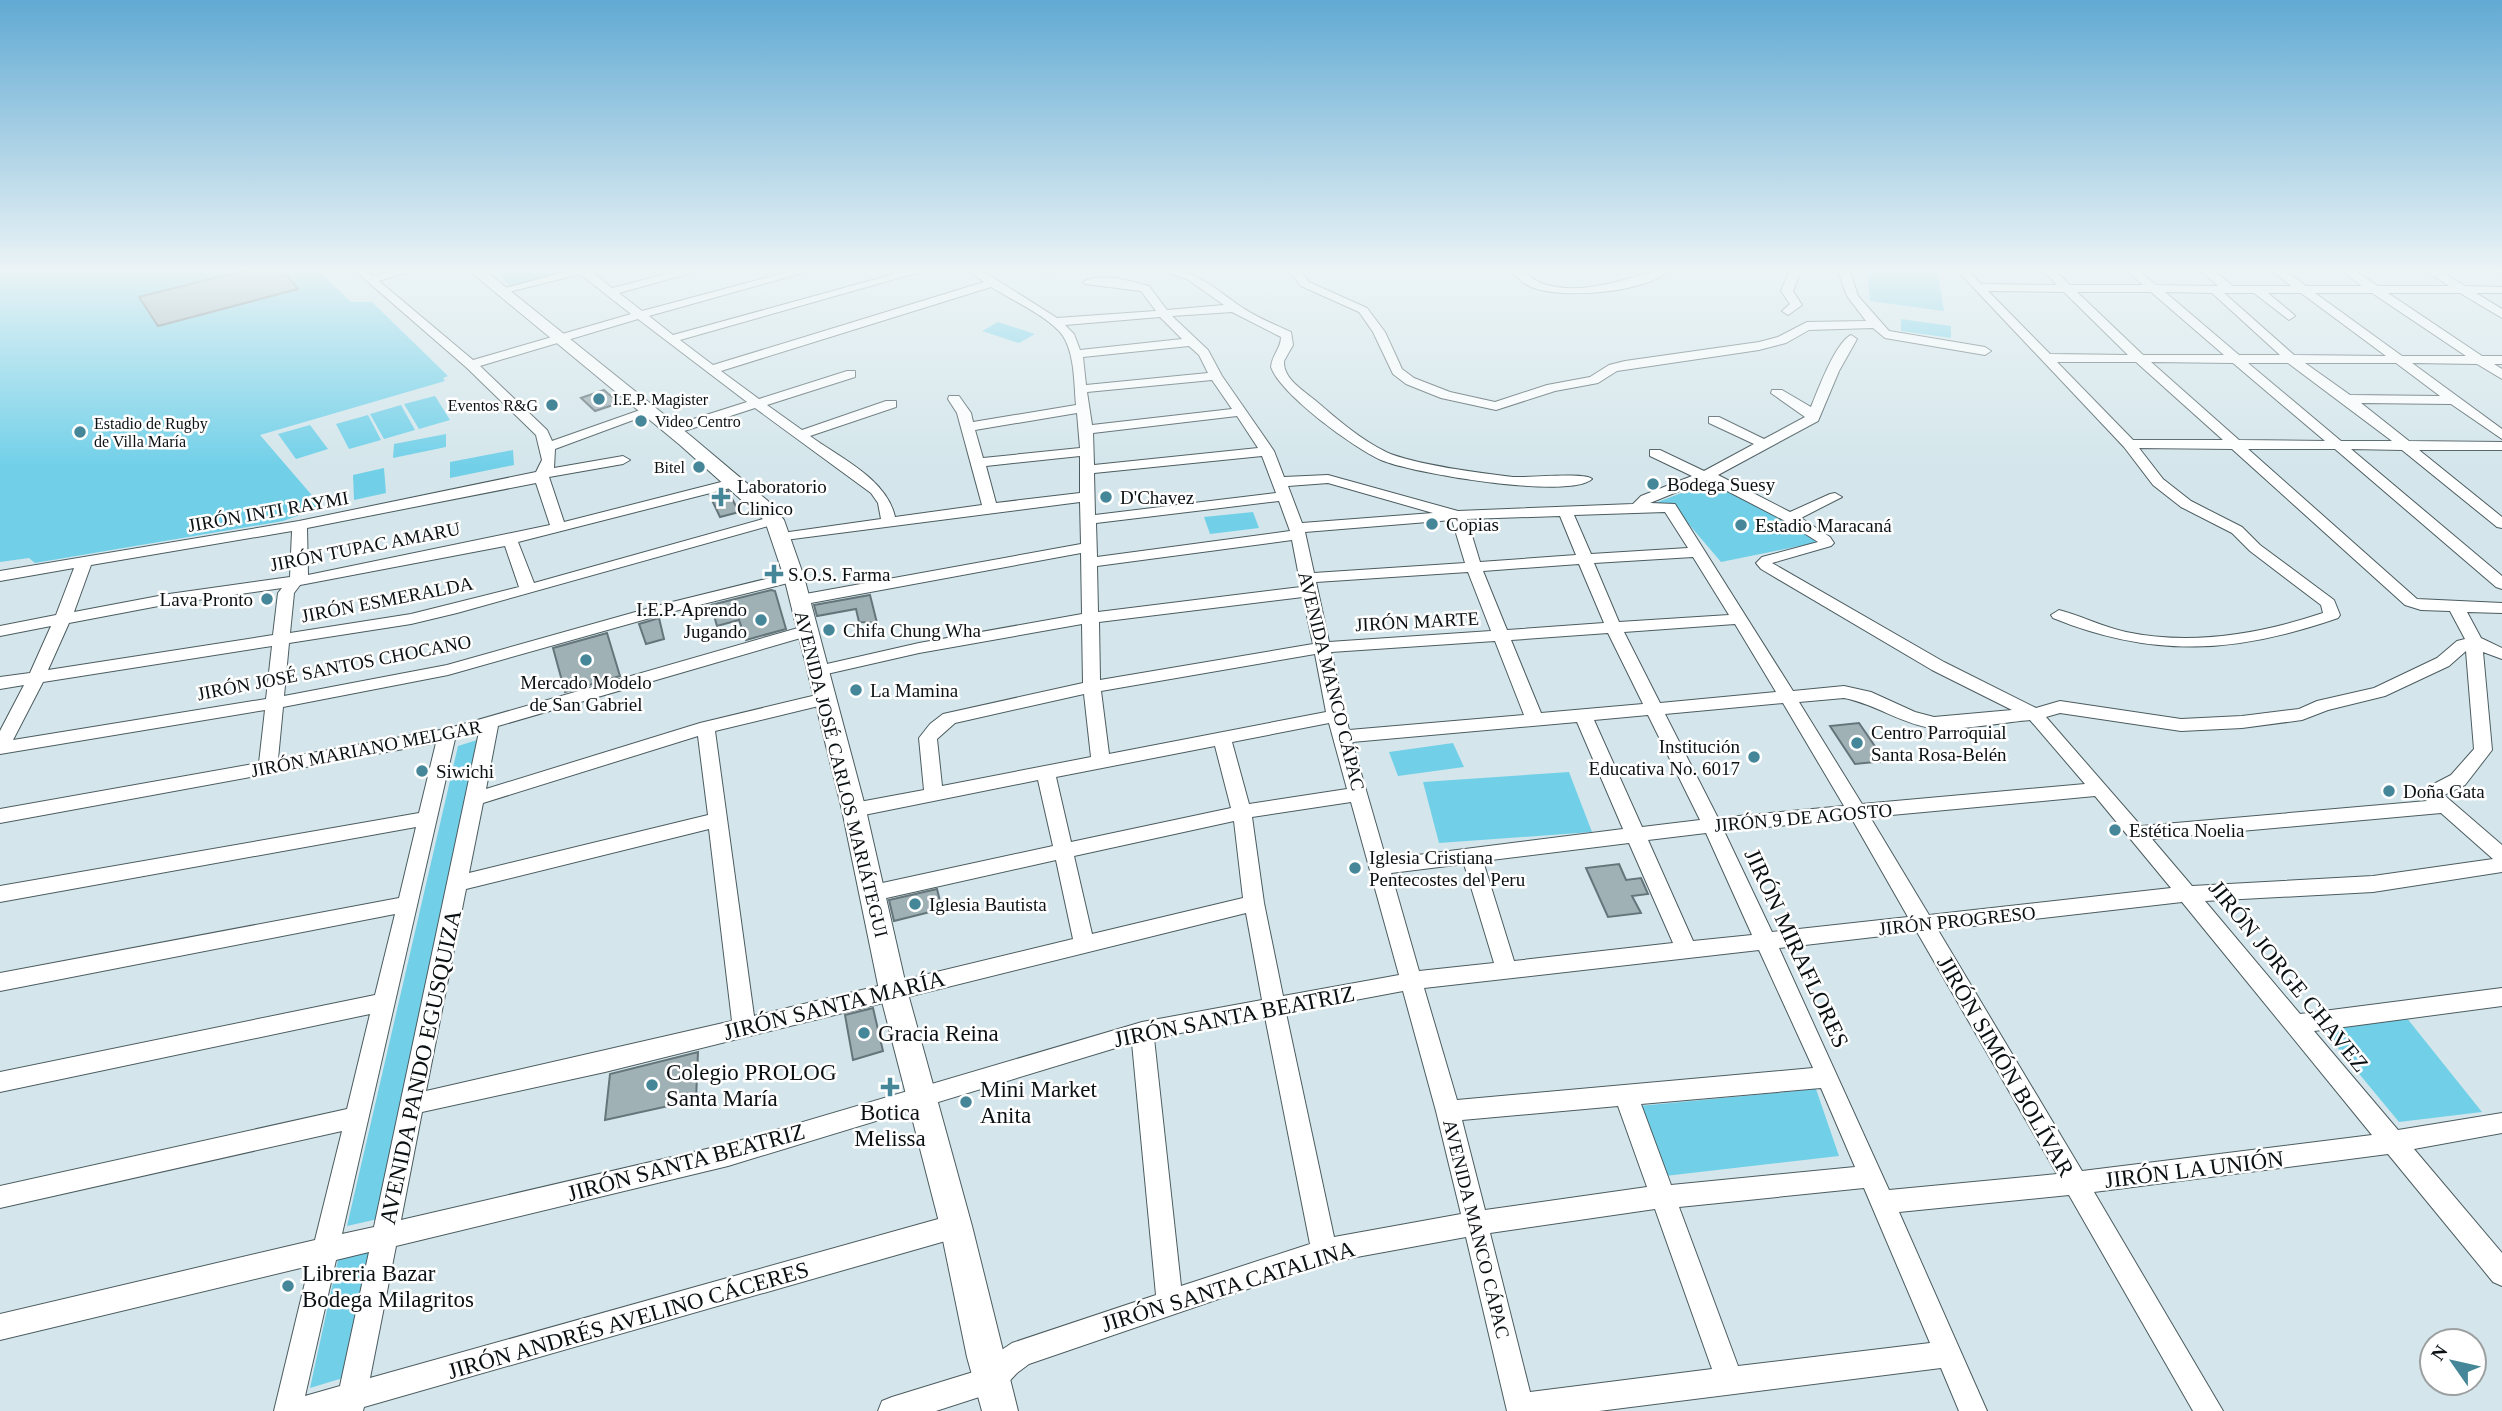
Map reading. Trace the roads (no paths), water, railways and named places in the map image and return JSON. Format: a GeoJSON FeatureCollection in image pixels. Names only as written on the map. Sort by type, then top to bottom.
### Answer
{"type":"FeatureCollection","features":[{"type":"Feature","properties":{"kind":"main road","name":"AVENIDA JOSÉ CARLOS MARIÁTEGUI"},"geometry":{"type":"LineString","coordinates":[[554,334],[761,505],[778,529],[797,588],[854,810],[893,990],[956,1226],[1000,1411]]}},
{"type":"Feature","properties":{"kind":"street"},"geometry":{"type":"LineString","coordinates":[[434,334],[542,433],[548,447],[549,467],[543,475],[558,527]]}},
{"type":"Feature","properties":{"kind":"street"},"geometry":{"type":"LineString","coordinates":[[471,365],[570,334]]}},
{"type":"Feature","properties":{"kind":"street"},"geometry":{"type":"LineString","coordinates":[[663,334],[876,490],[885,503],[890,522]]}},
{"type":"Feature","properties":{"kind":"street"},"geometry":{"type":"LineString","coordinates":[[671,340],[692,334]]}},
{"type":"Feature","properties":{"kind":"street"},"geometry":{"type":"LineString","coordinates":[[711,370],[827,334]]}},
{"type":"Feature","properties":{"kind":"street"},"geometry":{"type":"LineString","coordinates":[[1068,334],[1076,354],[1086,430],[1092,687],[1101,762]]}},
{"type":"Feature","properties":{"kind":"street","name":"AVENIDA MANCO CÁPAC"},"geometry":{"type":"LineString","coordinates":[[1185,334],[1204,353],[1216,376],[1267,451],[1297,531],[1336,716],[1381,867],[1448,1111],[1520,1409]]}},
{"type":"Feature","properties":{"kind":"street"},"geometry":{"type":"LineString","coordinates":[[1285,334],[1287,345],[1277,356],[1276,368],[1286,382],[1331,421],[1381,455],[1418,465],[1525,484],[1585,479]]}},
{"type":"Feature","properties":{"kind":"street"},"geometry":{"type":"LineString","coordinates":[[1380,334],[1397,371],[1410,381],[1446,395],[1492,407],[1552,388],[1594,380],[1613,368],[1625,365],[1759,346],[1793,334]]}},
{"type":"Feature","properties":{"kind":"street"},"geometry":{"type":"LineString","coordinates":[[1885,334],[1985,351]]}},
{"type":"Feature","properties":{"kind":"street"},"geometry":{"type":"LineString","coordinates":[[2024,334],[2129,444],[2158,482],[2186,504],[2237,530],[2255,548],[2328,603],[2332,615],[2238,641],[2189,644],[2147,643],[2088,627],[2059,615]]}},
{"type":"Feature","properties":{"kind":"street"},"geometry":{"type":"LineString","coordinates":[[2115,334],[2411,602],[2421,605],[2502,608]]}},
{"type":"Feature","properties":{"kind":"street"},"geometry":{"type":"LineString","coordinates":[[2207,334],[2502,584]]}},
{"type":"Feature","properties":{"kind":"street"},"geometry":{"type":"LineString","coordinates":[[2263,334],[2291,359],[2348,399],[2502,524]]}},
{"type":"Feature","properties":{"kind":"street"},"geometry":{"type":"LineString","coordinates":[[2364,334],[2502,435]]}},
{"type":"Feature","properties":{"kind":"street"},"geometry":{"type":"LineString","coordinates":[[2441,334],[2502,375]]}},
{"type":"Feature","properties":{"kind":"street"},"geometry":{"type":"LineString","coordinates":[[1639,506],[1646,499],[1705,476],[1813,418],[1833,371],[1851,339]]}},
{"type":"Feature","properties":{"kind":"street"},"geometry":{"type":"LineString","coordinates":[[1076,354],[1193,342]]}},
{"type":"Feature","properties":{"kind":"street"},"geometry":{"type":"LineString","coordinates":[[2046,358],[2502,360]]}},
{"type":"Feature","properties":{"kind":"street"},"geometry":{"type":"LineString","coordinates":[[673,430],[852,374]]}},
{"type":"Feature","properties":{"kind":"street"},"geometry":{"type":"LineString","coordinates":[[1081,389],[1216,376]]}},
{"type":"Feature","properties":{"kind":"street"},"geometry":{"type":"LineString","coordinates":[[1777,393],[1807,410],[1813,418]]}},
{"type":"Feature","properties":{"kind":"street"},"geometry":{"type":"LineString","coordinates":[[954,399],[964,413],[990,508]]}},
{"type":"Feature","properties":{"kind":"street"},"geometry":{"type":"LineString","coordinates":[[2348,399],[2455,400]]}},
{"type":"Feature","properties":{"kind":"street"},"geometry":{"type":"LineString","coordinates":[[799,435],[891,404]]}},
{"type":"Feature","properties":{"kind":"street"},"geometry":{"type":"LineString","coordinates":[[967,428],[1084,408]]}},
{"type":"Feature","properties":{"kind":"street"},"geometry":{"type":"LineString","coordinates":[[548,447],[649,412]]}},
{"type":"Feature","properties":{"kind":"street"},"geometry":{"type":"LineString","coordinates":[[1086,430],[1241,412]]}},
{"type":"Feature","properties":{"kind":"street"},"geometry":{"type":"LineString","coordinates":[[1714,420],[1763,444]]}},
{"type":"Feature","properties":{"kind":"street"},"geometry":{"type":"LineString","coordinates":[[2129,444],[2502,446]]}},
{"type":"Feature","properties":{"kind":"street"},"geometry":{"type":"LineString","coordinates":[[978,463],[1086,451]]}},
{"type":"Feature","properties":{"kind":"street"},"geometry":{"type":"LineString","coordinates":[[1087,470],[1267,451]]}},
{"type":"Feature","properties":{"kind":"street"},"geometry":{"type":"LineString","coordinates":[[1655,453],[1790,518],[1821,535],[1826,543],[1768,560],[1764,563],[1766,566],[1938,666],[2034,713]]}},
{"type":"Feature","properties":{"kind":"street","name":"JIRÓN INTI RAYMI"},"geometry":{"type":"LineString","coordinates":[[0,576],[299,525],[622,460]]}},
{"type":"Feature","properties":{"kind":"street"},"geometry":{"type":"LineString","coordinates":[[1087,520],[1328,479],[1458,515],[1474,567],[1534,718]]}},
{"type":"Feature","properties":{"kind":"street","name":"JIRÓN TUPAC AMARU"},"geometry":{"type":"LineString","coordinates":[[0,631],[169,599],[294,583],[510,540],[733,483]]}},
{"type":"Feature","properties":{"kind":"street","name":"JIRÓN ESMERALDA"},"geometry":{"type":"LineString","coordinates":[[0,683],[411,619],[528,589],[663,549],[778,529],[890,522],[1086,497]]}},
{"type":"Feature","properties":{"kind":"street"},"geometry":{"type":"LineString","coordinates":[[1790,518],[1835,497]]}},
{"type":"Feature","properties":{"kind":"street","name":"JIRÓN JOSÉ SANTOS CHOCANO"},"geometry":{"type":"LineString","coordinates":[[0,747],[275,703],[448,670],[670,607],[797,588],[1458,515],[1639,506],[1670,507]]}},
{"type":"Feature","properties":{"kind":"street","name":"JIRÓN SIMÓN BOLÍVAR"},"geometry":{"type":"LineString","coordinates":[[1670,507],[1788,696],[1924,924],[2209,1411]]}},
{"type":"Feature","properties":{"kind":"street","name":"JIRÓN MIRAFLORES"},"geometry":{"type":"LineString","coordinates":[[1565,511],[1614,629],[1656,708],[1712,825],[1828,1077],[1973,1411]]}},
{"type":"Feature","properties":{"kind":"street"},"geometry":{"type":"LineString","coordinates":[[268,768],[286,593],[300,575],[299,525]]}},
{"type":"Feature","properties":{"kind":"street"},"geometry":{"type":"LineString","coordinates":[[510,540],[528,589]]}},
{"type":"Feature","properties":{"kind":"street"},"geometry":{"type":"LineString","coordinates":[[818,671],[919,648],[1308,584],[1474,567],[1697,552]]}},
{"type":"Feature","properties":{"kind":"street"},"geometry":{"type":"LineString","coordinates":[[0,747],[40,676],[65,618],[84,563]]}},
{"type":"Feature","properties":{"kind":"street"},"geometry":{"type":"LineString","coordinates":[[2137,833],[2438,800],[2483,750],[2474,641],[2456,606]]}},
{"type":"Feature","properties":{"kind":"street","name":"JIRÓN MARTE"},"geometry":{"type":"LineString","coordinates":[[934,794],[928,738],[949,718],[1092,687],[1321,648],[1741,619]]}},
{"type":"Feature","properties":{"kind":"street","name":"JIRÓN MARIANO MELGAR"},"geometry":{"type":"LineString","coordinates":[[0,816],[447,735],[806,631]]}},
{"type":"Feature","properties":{"kind":"street"},"geometry":{"type":"LineString","coordinates":[[1343,737],[1788,696],[1854,694],[1934,723],[2034,713],[2060,707],[2181,725],[2242,722],[2302,714],[2323,705],[2379,692],[2444,662],[2463,645],[2474,641],[2502,654]]}},
{"type":"Feature","properties":{"kind":"street"},"geometry":{"type":"LineString","coordinates":[[475,799],[706,727],[825,699]]}},
{"type":"Feature","properties":{"kind":"street","name":"JIRÓN JORGE CHAVEZ"},"geometry":{"type":"LineString","coordinates":[[2034,713],[2101,789],[2502,1273]]}},
{"type":"Feature","properties":{"kind":"street"},"geometry":{"type":"LineString","coordinates":[[854,810],[1336,716]]}},
{"type":"Feature","properties":{"kind":"street"},"geometry":{"type":"LineString","coordinates":[[1583,716],[1686,948]]}},
{"type":"Feature","properties":{"kind":"street","name":"AVENIDA PANDO EGUSQUIZA"},"geometry":{"type":"LineString","coordinates":[[350,1404],[491,723]]}},
{"type":"Feature","properties":{"kind":"street"},"geometry":{"type":"LineString","coordinates":[[706,727],[744,1027]]}},
{"type":"Feature","properties":{"kind":"street"},"geometry":{"type":"LineString","coordinates":[[288,1411],[447,735]]}},
{"type":"Feature","properties":{"kind":"street"},"geometry":{"type":"LineString","coordinates":[[1222,738],[1242,812],[1254,903],[1324,1251]]}},
{"type":"Feature","properties":{"kind":"street"},"geometry":{"type":"LineString","coordinates":[[1046,773],[1084,943]]}},
{"type":"Feature","properties":{"kind":"street","name":"JIRÓN 9 DE AGOSTO"},"geometry":{"type":"LineString","coordinates":[[1381,867],[1712,825],[2101,789]]}},
{"type":"Feature","properties":{"kind":"street"},"geometry":{"type":"LineString","coordinates":[[873,893],[1242,812],[1359,794]]}},
{"type":"Feature","properties":{"kind":"street"},"geometry":{"type":"LineString","coordinates":[[2438,800],[2502,856]]}},
{"type":"Feature","properties":{"kind":"street"},"geometry":{"type":"LineString","coordinates":[[0,894],[428,818]]}},
{"type":"Feature","properties":{"kind":"street"},"geometry":{"type":"LineString","coordinates":[[457,884],[717,820]]}},
{"type":"Feature","properties":{"kind":"street"},"geometry":{"type":"LineString","coordinates":[[1471,856],[1506,969]]}},
{"type":"Feature","properties":{"kind":"street","name":"JIRÓN PROGRESO"},"geometry":{"type":"LineString","coordinates":[[1411,981],[1686,948],[2188,894],[2373,884],[2502,865]]}},
{"type":"Feature","properties":{"kind":"street","name":"JIRÓN SANTA MARÍA"},"geometry":{"type":"LineString","coordinates":[[412,1104],[605,1062],[1254,903]]}},
{"type":"Feature","properties":{"kind":"street"},"geometry":{"type":"LineString","coordinates":[[0,982],[407,904]]}},
{"type":"Feature","properties":{"kind":"street","name":"JIRÓN SANTA BEATRIZ"},"geometry":{"type":"LineString","coordinates":[[0,1327],[728,1155],[1142,1031],[1411,981]]}},
{"type":"Feature","properties":{"kind":"street"},"geometry":{"type":"LineString","coordinates":[[2295,1024],[2502,997]]}},
{"type":"Feature","properties":{"kind":"street"},"geometry":{"type":"LineString","coordinates":[[0,1082],[382,1003]]}},
{"type":"Feature","properties":{"kind":"street"},"geometry":{"type":"LineString","coordinates":[[1142,1031],[1170,1302]]}},
{"type":"Feature","properties":{"kind":"street"},"geometry":{"type":"LineString","coordinates":[[1448,1111],[1828,1077]]}},
{"type":"Feature","properties":{"kind":"street"},"geometry":{"type":"LineString","coordinates":[[1626,1096],[1730,1381]]}},
{"type":"Feature","properties":{"kind":"street"},"geometry":{"type":"LineString","coordinates":[[0,1197],[357,1117]]}},
{"type":"Feature","properties":{"kind":"street","name":"JIRÓN LA UNIÓN"},"geometry":{"type":"LineString","coordinates":[[1883,1202],[2075,1184],[2393,1144],[2502,1123]]}},
{"type":"Feature","properties":{"kind":"street","name":"JIRÓN SANTA CATALINA"},"geometry":{"type":"LineString","coordinates":[[892,1411],[991,1380],[1007,1363],[1022,1353],[1324,1251],[1477,1223],[1661,1197],[1872,1177]]}},
{"type":"Feature","properties":{"kind":"street","name":"JIRÓN ANDRÉS AVELINO CÁCERES"},"geometry":{"type":"LineString","coordinates":[[300,1411],[350,1404],[956,1226]]}},
{"type":"Feature","properties":{"kind":"street"},"geometry":{"type":"LineString","coordinates":[[1520,1409],[1948,1354]]}},
{"type":"Feature","properties":{"kind":"place","name":"I.E.P. Magister"},"geometry":{"type":"Point","coordinates":[599,399]}},
{"type":"Feature","properties":{"kind":"place","name":"Eventos R&G"},"geometry":{"type":"Point","coordinates":[552,405]}},
{"type":"Feature","properties":{"kind":"place","name":"Video Centro"},"geometry":{"type":"Point","coordinates":[641,421]}},
{"type":"Feature","properties":{"kind":"place","name":"Estadio de Rugby de Villa María"},"geometry":{"type":"Point","coordinates":[80,432]}},
{"type":"Feature","properties":{"kind":"place","name":"Bitel"},"geometry":{"type":"Point","coordinates":[699,467]}},
{"type":"Feature","properties":{"kind":"place","name":"Bodega Suesy"},"geometry":{"type":"Point","coordinates":[1653,484]}},
{"type":"Feature","properties":{"kind":"place","name":"Laboratorio Clinico"},"geometry":{"type":"Point","coordinates":[721,497]}},
{"type":"Feature","properties":{"kind":"place","name":"D'Chavez"},"geometry":{"type":"Point","coordinates":[1106,497]}},
{"type":"Feature","properties":{"kind":"place","name":"Copias"},"geometry":{"type":"Point","coordinates":[1432,524]}},
{"type":"Feature","properties":{"kind":"place","name":"Estadio Maracaná"},"geometry":{"type":"Point","coordinates":[1741,525]}},
{"type":"Feature","properties":{"kind":"place","name":"S.O.S. Farma"},"geometry":{"type":"Point","coordinates":[774,574]}},
{"type":"Feature","properties":{"kind":"place","name":"Lava Pronto"},"geometry":{"type":"Point","coordinates":[267,599]}},
{"type":"Feature","properties":{"kind":"place","name":"I.E.P. Aprendo Jugando"},"geometry":{"type":"Point","coordinates":[761,620]}},
{"type":"Feature","properties":{"kind":"place","name":"Chifa Chung Wha"},"geometry":{"type":"Point","coordinates":[829,630]}},
{"type":"Feature","properties":{"kind":"place","name":"Mercado Modelo de San Gabriel"},"geometry":{"type":"Point","coordinates":[586,660]}},
{"type":"Feature","properties":{"kind":"place","name":"La Mamina"},"geometry":{"type":"Point","coordinates":[856,690]}},
{"type":"Feature","properties":{"kind":"place","name":"Centro Parroquial Santa Rosa-Belén"},"geometry":{"type":"Point","coordinates":[1857,743]}},
{"type":"Feature","properties":{"kind":"place","name":"Institución Educativa No. 6017"},"geometry":{"type":"Point","coordinates":[1754,757]}},
{"type":"Feature","properties":{"kind":"place","name":"Siwichi"},"geometry":{"type":"Point","coordinates":[422,771]}},
{"type":"Feature","properties":{"kind":"place","name":"Doña Gata"},"geometry":{"type":"Point","coordinates":[2389,791]}},
{"type":"Feature","properties":{"kind":"place","name":"Estética Noelia"},"geometry":{"type":"Point","coordinates":[2115,830]}},
{"type":"Feature","properties":{"kind":"place","name":"Iglesia Cristiana Pentecostes del Peru"},"geometry":{"type":"Point","coordinates":[1355,868]}},
{"type":"Feature","properties":{"kind":"place","name":"Iglesia Bautista"},"geometry":{"type":"Point","coordinates":[915,904]}},
{"type":"Feature","properties":{"kind":"place","name":"Gracia Reina"},"geometry":{"type":"Point","coordinates":[864,1033]}},
{"type":"Feature","properties":{"kind":"place","name":"Colegio PROLOG Santa María"},"geometry":{"type":"Point","coordinates":[652,1085]}},
{"type":"Feature","properties":{"kind":"place","name":"Botica Melissa"},"geometry":{"type":"Point","coordinates":[890,1087]}},
{"type":"Feature","properties":{"kind":"place","name":"Mini Market Anita"},"geometry":{"type":"Point","coordinates":[966,1102]}},
{"type":"Feature","properties":{"kind":"place","name":"Libreria Bazar Bodega Milagritos"},"geometry":{"type":"Point","coordinates":[288,1286]}}]}
